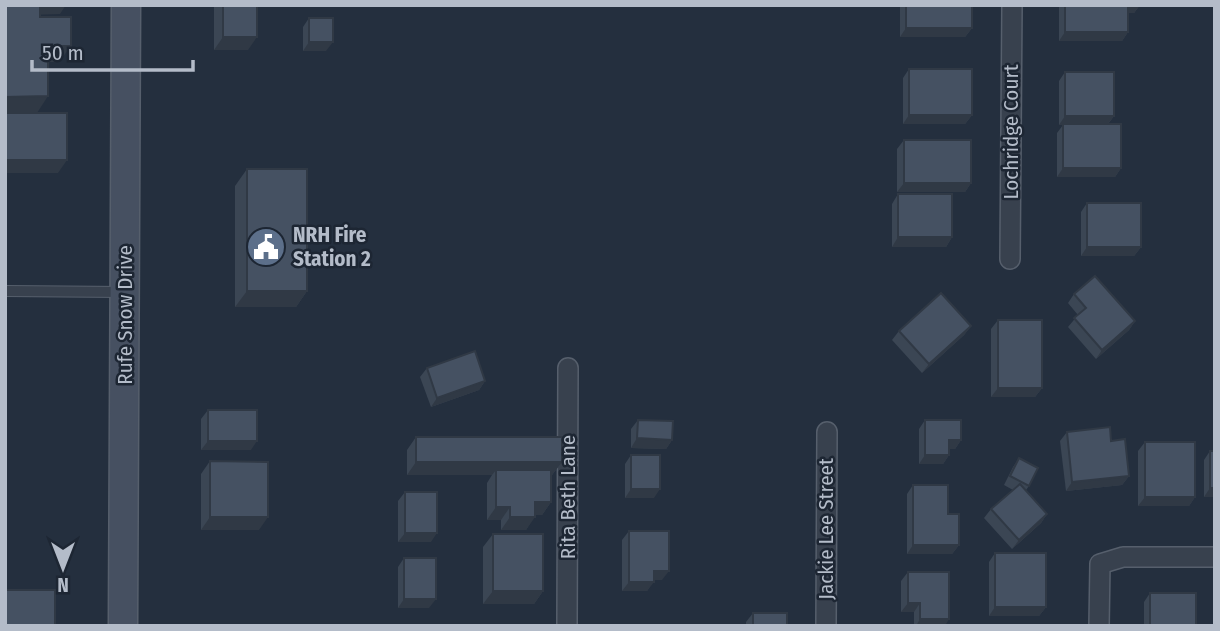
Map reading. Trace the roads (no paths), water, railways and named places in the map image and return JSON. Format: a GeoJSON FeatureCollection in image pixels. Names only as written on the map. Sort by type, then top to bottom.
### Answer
{"type":"FeatureCollection","features":[{"type":"Feature","properties":{"kind":"main road","name":"Rufe Snow Drive"},"geometry":{"type":"LineString","coordinates":[[123,626],[126,5]]}},
{"type":"Feature","properties":{"kind":"street","name":"Lochridge Court"},"geometry":{"type":"LineString","coordinates":[[1010,259],[1012,5]]}},
{"type":"Feature","properties":{"kind":"street","name":"Rita Beth Lane"},"geometry":{"type":"LineString","coordinates":[[566,626],[569,368]]}},
{"type":"Feature","properties":{"kind":"street","name":"Jackie Lee Street"},"geometry":{"type":"LineString","coordinates":[[826,626],[827,432]]}},
{"type":"Feature","properties":{"kind":"street"},"geometry":{"type":"LineString","coordinates":[[1099,626],[1100,564],[1123,557],[1215,557]]}},
{"type":"Feature","properties":{"kind":"lane"},"geometry":{"type":"LineString","coordinates":[[5,291],[125,292]]}},
{"type":"Feature","properties":{"kind":"place","name":"NRH Fire Station 2"},"geometry":{"type":"Point","coordinates":[266,247]}}]}
